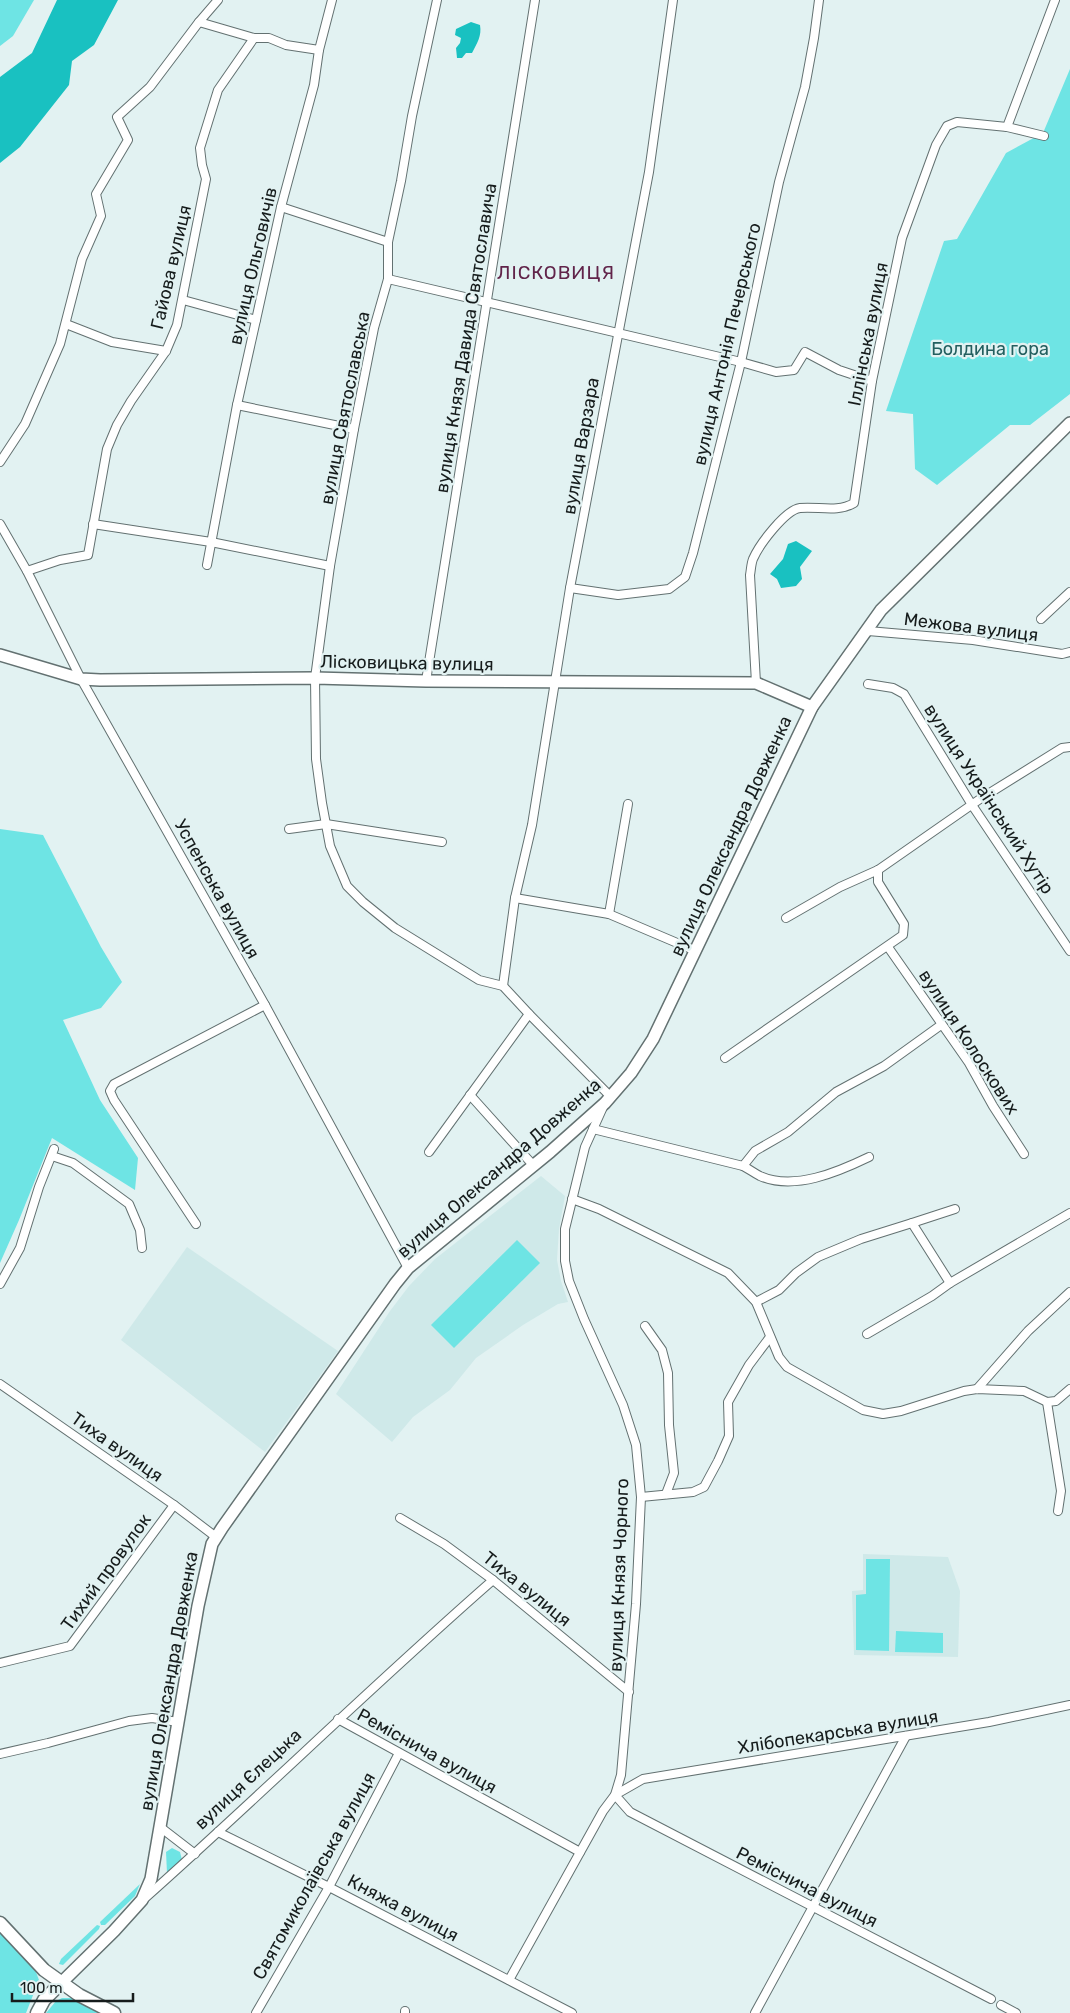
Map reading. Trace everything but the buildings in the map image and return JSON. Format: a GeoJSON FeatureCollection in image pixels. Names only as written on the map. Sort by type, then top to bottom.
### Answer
{"type":"FeatureCollection","features":[{"type":"Feature","properties":{"kind":"main road","name":"вулиця Олександра Довженка"},"geometry":{"type":"LineString","coordinates":[[142,1900],[151,1879],[198,1606],[212,1544],[216,1537],[394,1284],[408,1268],[533,1165],[608,1100],[631,1073],[653,1039],[812,707],[868,631],[881,610],[1070,423]]}},
{"type":"Feature","properties":{"kind":"main road","name":"Лісковицька вулиця"},"geometry":{"type":"LineString","coordinates":[[0,655],[81,679],[202,680],[315,678],[426,681],[756,683],[812,707]]}},
{"type":"Feature","properties":{"kind":"main road","name":"вулиця Єлецька"},"geometry":{"type":"LineString","coordinates":[[36,2013],[44,2000],[114,1931],[142,1900]]}},
{"type":"Feature","properties":{"kind":"main road"},"geometry":{"type":"LineString","coordinates":[[0,1923],[44,1970],[79,1995],[114,2013]]}},
{"type":"Feature","properties":{"kind":"street"},"geometry":{"type":"LineString","coordinates":[[0,462],[29,416],[60,344],[82,259],[101,216],[96,194],[128,140],[117,117],[150,87],[218,0]]}},
{"type":"Feature","properties":{"kind":"street","name":"вулиця Ольговичів"},"geometry":{"type":"LineString","coordinates":[[207,564],[237,405],[281,207],[314,85],[318,50],[332,0]]}},
{"type":"Feature","properties":{"kind":"street","name":"вулиця Святославська"},"geometry":{"type":"LineString","coordinates":[[437,0],[388,242],[388,278],[374,328],[330,566],[315,678],[316,759],[330,846],[348,886],[362,902],[395,928],[479,980],[503,986]]}},
{"type":"Feature","properties":{"kind":"street","name":"вулиця Князя Давида Святославича"},"geometry":{"type":"LineString","coordinates":[[426,681],[535,0]]}},
{"type":"Feature","properties":{"kind":"street","name":"вулиця Варзара"},"geometry":{"type":"LineString","coordinates":[[503,986],[516,898],[532,825],[570,588],[649,172],[674,0]]}},
{"type":"Feature","properties":{"kind":"street","name":"вулиця Антонія Печерського"},"geometry":{"type":"LineString","coordinates":[[570,588],[618,595],[669,590],[685,577],[693,553],[741,362],[779,182],[805,87],[819,0]]}},
{"type":"Feature","properties":{"kind":"street"},"geometry":{"type":"LineString","coordinates":[[1006,127],[1055,0]]}},
{"type":"Feature","properties":{"kind":"street"},"geometry":{"type":"LineString","coordinates":[[199,22],[254,38],[269,38],[286,44],[318,50]]}},
{"type":"Feature","properties":{"kind":"street","name":"Гайова вулиця"},"geometry":{"type":"LineString","coordinates":[[27,571],[60,560],[88,555],[107,448],[117,425],[134,396],[151,375],[166,351],[177,325],[183,300],[190,251],[206,179],[200,148],[218,90],[254,38]]}},
{"type":"Feature","properties":{"kind":"street","name":"Іллінська вулиця"},"geometry":{"type":"LineString","coordinates":[[756,683],[750,575],[753,560],[770,533],[792,510],[801,508],[845,508],[854,503],[872,381],[902,238],[936,146],[947,126],[957,122],[1006,127],[1044,136]]}},
{"type":"Feature","properties":{"kind":"street"},"geometry":{"type":"LineString","coordinates":[[281,207],[388,242]]}},
{"type":"Feature","properties":{"kind":"street"},"geometry":{"type":"LineString","coordinates":[[388,278],[776,372],[794,370],[805,352],[839,370],[872,381]]}},
{"type":"Feature","properties":{"kind":"street"},"geometry":{"type":"LineString","coordinates":[[183,300],[256,320]]}},
{"type":"Feature","properties":{"kind":"street"},"geometry":{"type":"LineString","coordinates":[[66,324],[112,342],[166,351]]}},
{"type":"Feature","properties":{"kind":"street"},"geometry":{"type":"LineString","coordinates":[[237,405],[354,430]]}},
{"type":"Feature","properties":{"kind":"street","name":"Успенська вулиця"},"geometry":{"type":"LineString","coordinates":[[0,524],[27,571],[81,679],[266,1005],[408,1268]]}},
{"type":"Feature","properties":{"kind":"street"},"geometry":{"type":"LineString","coordinates":[[93,524],[210,542],[330,566]]}},
{"type":"Feature","properties":{"kind":"street"},"geometry":{"type":"LineString","coordinates":[[1041,619],[1070,592]]}},
{"type":"Feature","properties":{"kind":"street","name":"Межова вулиця"},"geometry":{"type":"LineString","coordinates":[[868,631],[973,640],[1062,654],[1070,652]]}},
{"type":"Feature","properties":{"kind":"street","name":"вулиця Український Хутір"},"geometry":{"type":"LineString","coordinates":[[868,684],[893,688],[904,694],[972,805],[1070,951]]}},
{"type":"Feature","properties":{"kind":"street"},"geometry":{"type":"LineString","coordinates":[[786,918],[840,887],[878,870],[972,805],[1062,748],[1070,747]]}},
{"type":"Feature","properties":{"kind":"street"},"geometry":{"type":"LineString","coordinates":[[609,914],[628,804]]}},
{"type":"Feature","properties":{"kind":"street"},"geometry":{"type":"LineString","coordinates":[[289,829],[326,824],[442,842]]}},
{"type":"Feature","properties":{"kind":"street"},"geometry":{"type":"LineString","coordinates":[[725,1058],[903,935],[904,924],[878,882],[878,870]]}},
{"type":"Feature","properties":{"kind":"street"},"geometry":{"type":"LineString","coordinates":[[516,898],[609,914],[696,951]]}},
{"type":"Feature","properties":{"kind":"street","name":"вулиця Колоскових"},"geometry":{"type":"LineString","coordinates":[[888,947],[969,1063],[992,1106],[1024,1154]]}},
{"type":"Feature","properties":{"kind":"street"},"geometry":{"type":"LineString","coordinates":[[503,986],[608,1100]]}},
{"type":"Feature","properties":{"kind":"street"},"geometry":{"type":"LineString","coordinates":[[196,1224],[114,1100],[110,1091],[114,1084],[266,1005]]}},
{"type":"Feature","properties":{"kind":"street"},"geometry":{"type":"LineString","coordinates":[[429,1152],[529,1014]]}},
{"type":"Feature","properties":{"kind":"street"},"geometry":{"type":"LineString","coordinates":[[743,1166],[756,1151],[788,1132],[836,1092],[884,1066],[941,1025]]}},
{"type":"Feature","properties":{"kind":"street"},"geometry":{"type":"LineString","coordinates":[[470,1095],[533,1165]]}},
{"type":"Feature","properties":{"kind":"street","name":"вулиця Князя Чорного"},"geometry":{"type":"LineString","coordinates":[[509,1980],[603,1811],[615,1795],[621,1775],[636,1604],[641,1497],[636,1445],[623,1405],[569,1281],[565,1229],[585,1147],[608,1100]]}},
{"type":"Feature","properties":{"kind":"street"},"geometry":{"type":"LineString","coordinates":[[593,1129],[743,1166],[761,1176],[778,1180],[800,1180],[826,1175],[868,1157]]}},
{"type":"Feature","properties":{"kind":"street"},"geometry":{"type":"LineString","coordinates":[[0,1284],[20,1248],[39,1187],[53,1153],[74,1163],[129,1204],[140,1230],[142,1248]]}},
{"type":"Feature","properties":{"kind":"street"},"geometry":{"type":"LineString","coordinates":[[572,1199],[599,1209],[728,1273],[756,1302],[779,1357],[787,1367],[863,1410],[883,1414],[901,1411],[964,1391],[977,1389],[1024,1391],[1047,1402],[1056,1401],[1070,1389]]}},
{"type":"Feature","properties":{"kind":"street"},"geometry":{"type":"LineString","coordinates":[[756,1302],[779,1290],[796,1273],[818,1257],[860,1239],[955,1209]]}},
{"type":"Feature","properties":{"kind":"street"},"geometry":{"type":"LineString","coordinates":[[868,1334],[932,1296],[950,1283],[1070,1213]]}},
{"type":"Feature","properties":{"kind":"street"},"geometry":{"type":"LineString","coordinates":[[912,1223],[950,1283]]}},
{"type":"Feature","properties":{"kind":"street"},"geometry":{"type":"LineString","coordinates":[[977,1389],[1028,1331],[1070,1292]]}},
{"type":"Feature","properties":{"kind":"street"},"geometry":{"type":"LineString","coordinates":[[645,1326],[662,1350],[668,1373],[669,1425],[674,1473],[666,1494]]}},
{"type":"Feature","properties":{"kind":"street"},"geometry":{"type":"LineString","coordinates":[[641,1497],[693,1492],[704,1487],[729,1436],[728,1402],[749,1365],[770,1337]]}},
{"type":"Feature","properties":{"kind":"street","name":"Тиха вулиця"},"geometry":{"type":"LineString","coordinates":[[0,1384],[174,1505],[216,1537]]}},
{"type":"Feature","properties":{"kind":"street"},"geometry":{"type":"LineString","coordinates":[[1047,1402],[1061,1491],[1058,1511]]}},
{"type":"Feature","properties":{"kind":"street","name":"Тихий провулок"},"geometry":{"type":"LineString","coordinates":[[0,1663],[70,1646],[174,1505]]}},
{"type":"Feature","properties":{"kind":"street","name":"Тиха вулиця"},"geometry":{"type":"LineString","coordinates":[[400,1518],[444,1544],[493,1580],[629,1692]]}},
{"type":"Feature","properties":{"kind":"street","name":"вулиця Єлецька"},"geometry":{"type":"LineString","coordinates":[[142,1900],[195,1854],[338,1719],[493,1580]]}},
{"type":"Feature","properties":{"kind":"street","name":"Хлібопекарська вулиця"},"geometry":{"type":"LineString","coordinates":[[615,1795],[643,1779],[989,1722],[1070,1705]]}},
{"type":"Feature","properties":{"kind":"street"},"geometry":{"type":"LineString","coordinates":[[0,1754],[129,1721],[152,1718],[178,1722]]}},
{"type":"Feature","properties":{"kind":"street","name":"Реміснича вулиця"},"geometry":{"type":"LineString","coordinates":[[338,1719],[398,1754],[580,1852]]}},
{"type":"Feature","properties":{"kind":"street"},"geometry":{"type":"LineString","coordinates":[[755,2013],[906,1736]]}},
{"type":"Feature","properties":{"kind":"street","name":"Святомиколаївська вулиця"},"geometry":{"type":"LineString","coordinates":[[256,2013],[329,1887],[398,1754]]}},
{"type":"Feature","properties":{"kind":"street","name":"Реміснича вулиця"},"geometry":{"type":"LineString","coordinates":[[615,1795],[630,1812],[991,2000]]}},
{"type":"Feature","properties":{"kind":"street"},"geometry":{"type":"LineString","coordinates":[[160,1827],[195,1854]]}},
{"type":"Feature","properties":{"kind":"street","name":"Княжа вулиця"},"geometry":{"type":"LineString","coordinates":[[218,1832],[329,1887],[572,2013]]}},
{"type":"Feature","properties":{"kind":"street"},"geometry":{"type":"LineString","coordinates":[[1001,2005],[1016,2013]]}},
{"type":"Feature","properties":{"kind":"shaded area"},"geometry":{"type":"Polygon","coordinates":[[[57,0],[118,0],[94,45],[72,61],[69,85],[20,147],[0,163],[0,77],[32,53],[57,0]]]}},
{"type":"Feature","properties":{"kind":"shaded area"},"geometry":{"type":"Polygon","coordinates":[[[471,22],[480,25],[479,39],[472,53],[466,53],[462,58],[457,58],[456,48],[461,38],[455,35],[456,29],[471,22]]]}},
{"type":"Feature","properties":{"kind":"shaded area"},"geometry":{"type":"Polygon","coordinates":[[[796,541],[812,551],[800,567],[802,579],[796,586],[781,588],[777,579],[770,574],[783,559],[788,544],[796,541]]]}},
{"type":"Feature","properties":{"kind":"shaded area"},"geometry":{"type":"Polygon","coordinates":[[[541,1176],[565,1196],[559,1229],[557,1260],[568,1302],[558,1304],[523,1325],[476,1358],[450,1390],[413,1417],[392,1442],[336,1394],[390,1311],[409,1286],[435,1259],[541,1176]]]}},
{"type":"Feature","properties":{"kind":"shaded area"},"geometry":{"type":"Polygon","coordinates":[[[187,1247],[338,1351],[265,1452],[121,1340],[187,1247]]]}},
{"type":"Feature","properties":{"kind":"shaded area"},"geometry":{"type":"Polygon","coordinates":[[[863,1554],[948,1557],[960,1591],[958,1657],[854,1655],[852,1591],[863,1590],[863,1554]]]}},
{"type":"Feature","properties":{"kind":"green space"},"geometry":{"type":"Polygon","coordinates":[[[0,0],[34,0],[13,36],[0,46],[0,0]]]}},
{"type":"Feature","properties":{"kind":"green space","name":"Болдина гора"},"geometry":{"type":"Polygon","coordinates":[[[1070,69],[1070,394],[1030,425],[1010,425],[937,485],[915,469],[913,414],[886,411],[944,241],[957,239],[1006,153],[1043,133],[1070,69]]]}},
{"type":"Feature","properties":{"kind":"green space"},"geometry":{"type":"Polygon","coordinates":[[[0,829],[43,835],[101,947],[122,982],[101,1008],[63,1020],[100,1100],[138,1158],[135,1190],[52,1138],[0,1263],[0,829]]]}},
{"type":"Feature","properties":{"kind":"green space"},"geometry":{"type":"Polygon","coordinates":[[[517,1240],[540,1263],[454,1348],[431,1325],[517,1240]]]}},
{"type":"Feature","properties":{"kind":"green space"},"geometry":{"type":"Polygon","coordinates":[[[866,1559],[890,1559],[889,1651],[856,1650],[856,1595],[866,1594],[866,1559]]]}},
{"type":"Feature","properties":{"kind":"green space"},"geometry":{"type":"Polygon","coordinates":[[[896,1631],[943,1633],[943,1653],[895,1652],[896,1631]]]}},
{"type":"Feature","properties":{"kind":"green space"},"geometry":{"type":"Polygon","coordinates":[[[172,1848],[180,1852],[182,1860],[168,1874],[166,1852],[172,1848]]]}},
{"type":"Feature","properties":{"kind":"green space"},"geometry":{"type":"Polygon","coordinates":[[[140,1884],[135,1896],[105,1925],[101,1925],[100,1922],[140,1884]]]}},
{"type":"Feature","properties":{"kind":"green space"},"geometry":{"type":"Polygon","coordinates":[[[97,1925],[100,1926],[99,1929],[63,1965],[59,1964],[61,1959],[97,1925]]]}},
{"type":"Feature","properties":{"kind":"green space"},"geometry":{"type":"Polygon","coordinates":[[[0,1932],[36,1972],[39,1980],[26,2013],[0,2013],[0,1932]]]}},
{"type":"Feature","properties":{"kind":"green space"},"geometry":{"type":"Polygon","coordinates":[[[62,1998],[75,1998],[105,2013],[46,2013],[56,2001],[62,1998]]]}},
{"type":"Feature","properties":{"kind":"district","name":"ЛІСКОВИЦЯ"},"geometry":{"type":"Point","coordinates":[556,272]}}]}
